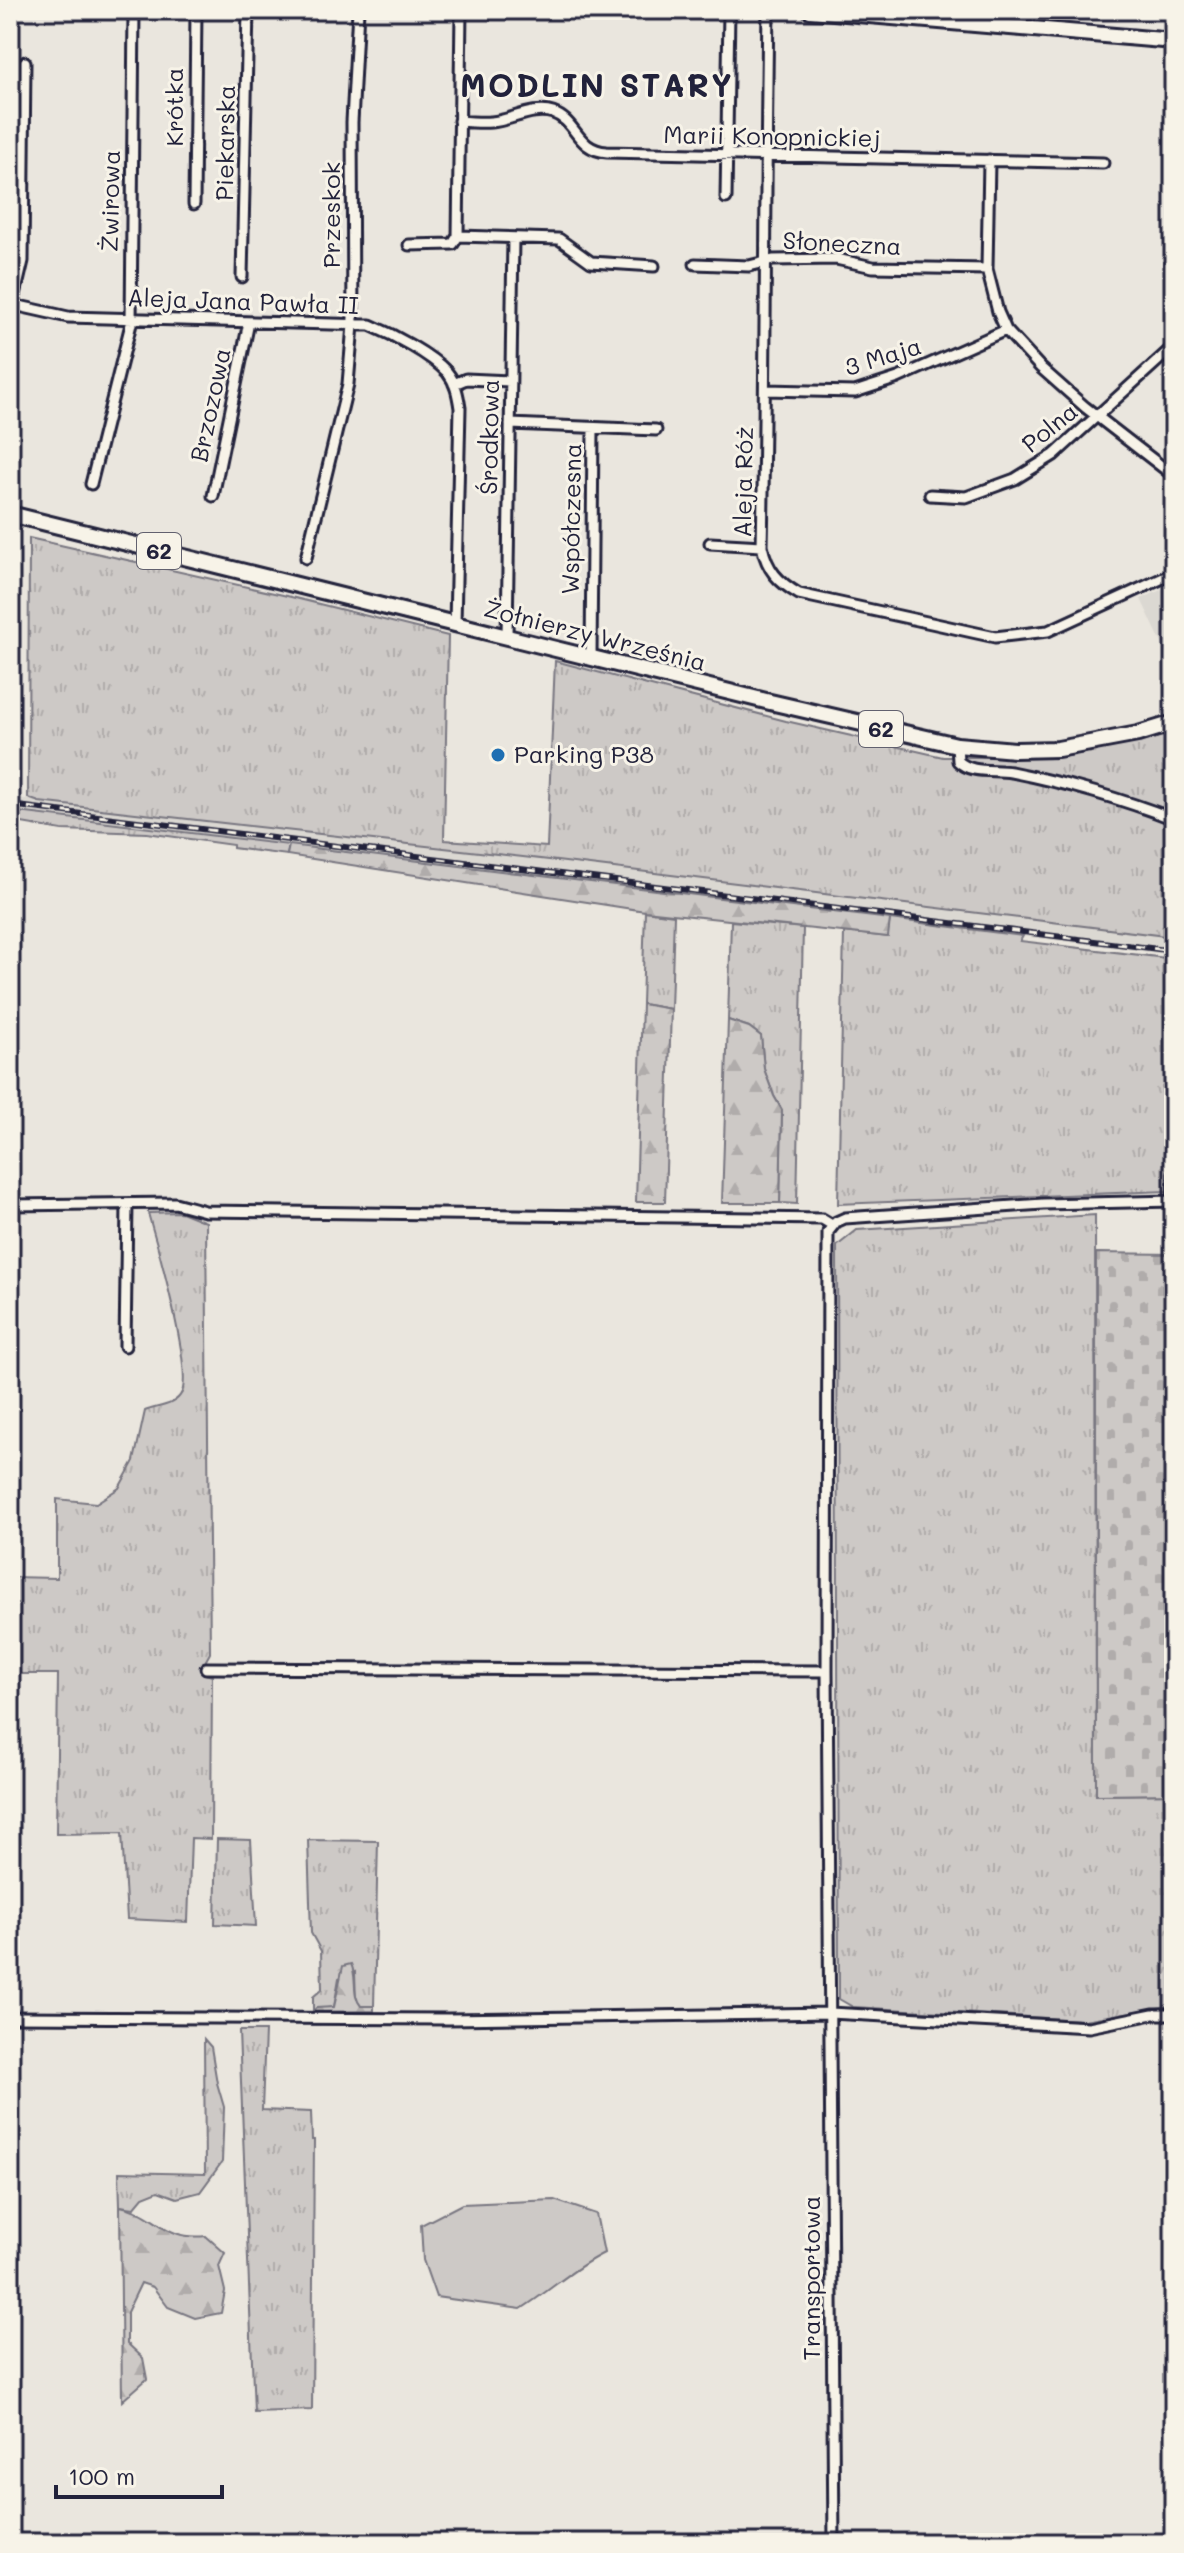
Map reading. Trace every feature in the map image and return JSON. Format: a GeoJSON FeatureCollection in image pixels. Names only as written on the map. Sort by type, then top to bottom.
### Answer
{"type":"FeatureCollection","features":[{"type":"Feature","properties":{"kind":"main road"},"geometry":{"type":"LineString","coordinates":[[810,10],[971,18],[1174,41]]}},
{"type":"Feature","properties":{"kind":"main road","name":"Żołnierzy Września"},"geometry":{"type":"LineString","coordinates":[[10,514],[900,734],[957,745],[1015,750],[1058,749],[1110,741],[1174,723]]}},
{"type":"Feature","properties":{"kind":"street","name":"Żwirowa"},"geometry":{"type":"LineString","coordinates":[[91,484],[125,351],[130,319],[134,10]]}},
{"type":"Feature","properties":{"kind":"street","name":"Krótka"},"geometry":{"type":"LineString","coordinates":[[194,204],[196,10]]}},
{"type":"Feature","properties":{"kind":"street","name":"Piekarska"},"geometry":{"type":"LineString","coordinates":[[242,277],[248,10]]}},
{"type":"Feature","properties":{"kind":"street","name":"Przeskok"},"geometry":{"type":"LineString","coordinates":[[306,558],[348,384],[353,325],[352,122],[358,10]]}},
{"type":"Feature","properties":{"kind":"street"},"geometry":{"type":"LineString","coordinates":[[409,245],[453,244],[458,236],[461,10]]}},
{"type":"Feature","properties":{"kind":"street"},"geometry":{"type":"LineString","coordinates":[[726,198],[729,10]]}},
{"type":"Feature","properties":{"kind":"street","name":"Aleja Róż"},"geometry":{"type":"LineString","coordinates":[[768,10],[762,546],[772,575],[799,594],[995,637],[1048,631],[1174,573]]}},
{"type":"Feature","properties":{"kind":"street"},"geometry":{"type":"LineString","coordinates":[[10,316],[23,261],[25,62]]}},
{"type":"Feature","properties":{"kind":"street","name":"Marii Konopnickiej"},"geometry":{"type":"LineString","coordinates":[[459,121],[492,122],[549,111],[565,121],[591,150],[599,152],[1103,163]]}},
{"type":"Feature","properties":{"kind":"street"},"geometry":{"type":"LineString","coordinates":[[989,160],[987,269],[1006,330],[1041,368],[1174,476]]}},
{"type":"Feature","properties":{"kind":"street"},"geometry":{"type":"LineString","coordinates":[[10,163],[23,163]]}},
{"type":"Feature","properties":{"kind":"street"},"geometry":{"type":"LineString","coordinates":[[458,236],[559,239],[591,262],[654,266]]}},
{"type":"Feature","properties":{"kind":"street","name":"Środkowa"},"geometry":{"type":"LineString","coordinates":[[507,636],[513,238]]}},
{"type":"Feature","properties":{"kind":"street","name":"Słoneczna"},"geometry":{"type":"LineString","coordinates":[[695,264],[749,266],[773,260],[836,259],[873,267],[987,269]]}},
{"type":"Feature","properties":{"kind":"street","name":"Aleja Jana Pawła II"},"geometry":{"type":"LineString","coordinates":[[11,305],[68,317],[370,325],[435,362],[449,374],[454,384]]}},
{"type":"Feature","properties":{"kind":"street","name":"Brzozowa"},"geometry":{"type":"LineString","coordinates":[[213,496],[249,322]]}},
{"type":"Feature","properties":{"kind":"street","name":"3 Maja"},"geometry":{"type":"LineString","coordinates":[[766,390],[855,392],[898,378],[1006,330]]}},
{"type":"Feature","properties":{"kind":"street","name":"Polna"},"geometry":{"type":"LineString","coordinates":[[930,495],[966,497],[1015,479],[1054,455],[1174,346]]}},
{"type":"Feature","properties":{"kind":"street"},"geometry":{"type":"LineString","coordinates":[[455,624],[460,408],[454,384],[466,379],[510,381]]}},
{"type":"Feature","properties":{"kind":"street","name":"Współczesna"},"geometry":{"type":"LineString","coordinates":[[510,424],[656,430]]}},
{"type":"Feature","properties":{"kind":"street","name":"Współczesna"},"geometry":{"type":"LineString","coordinates":[[591,657],[593,429]]}},
{"type":"Feature","properties":{"kind":"street"},"geometry":{"type":"LineString","coordinates":[[710,543],[762,546]]}},
{"type":"Feature","properties":{"kind":"street"},"geometry":{"type":"LineString","coordinates":[[957,745],[958,761],[966,768],[995,769],[1047,780],[1174,819]]}},
{"type":"Feature","properties":{"kind":"street"},"geometry":{"type":"LineString","coordinates":[[10,1205],[186,1205],[205,1211],[822,1219],[832,1225],[845,1218],[1043,1204],[1174,1201],[1174,1173]]}},
{"type":"Feature","properties":{"kind":"street"},"geometry":{"type":"LineString","coordinates":[[125,1346],[127,1204]]}},
{"type":"Feature","properties":{"kind":"street","name":"Transportowa"},"geometry":{"type":"LineString","coordinates":[[832,1225],[827,1237],[827,1671],[834,2543]]}},
{"type":"Feature","properties":{"kind":"street"},"geometry":{"type":"LineString","coordinates":[[206,1668],[827,1671]]}},
{"type":"Feature","properties":{"kind":"street"},"geometry":{"type":"LineString","coordinates":[[10,2017],[448,2019],[830,2013],[1089,2027],[1153,2014],[1174,2014]]}},
{"type":"Feature","properties":{"kind":"shaded area"},"geometry":{"type":"Polygon","coordinates":[[[1174,584],[1174,669],[1141,599],[1174,584]]]}},
{"type":"Feature","properties":{"kind":"shaded area"},"geometry":{"type":"Polygon","coordinates":[[[10,796],[39,802],[549,860],[1174,937],[1174,955],[10,811],[10,796]]]}},
{"type":"Feature","properties":{"kind":"green space"},"geometry":{"type":"Polygon","coordinates":[[[29,538],[448,636],[444,840],[547,847],[555,661],[786,721],[943,757],[1063,757],[1174,734],[1174,937],[549,860],[39,802],[28,798],[29,538]]]}},
{"type":"Feature","properties":{"kind":"green space"},"geometry":{"type":"Polygon","coordinates":[[[10,811],[289,845],[287,855],[147,833],[62,830],[10,821],[10,811]]]}},
{"type":"Feature","properties":{"kind":"green space"},"geometry":{"type":"Polygon","coordinates":[[[289,845],[890,919],[888,937],[645,911],[287,855],[289,845]]]}},
{"type":"Feature","properties":{"kind":"green space"},"geometry":{"type":"Polygon","coordinates":[[[645,911],[674,915],[671,1009],[642,1004],[645,911]]]}},
{"type":"Feature","properties":{"kind":"green space"},"geometry":{"type":"Polygon","coordinates":[[[890,919],[1023,936],[1020,941],[1174,959],[1167,1191],[838,1204],[844,932],[887,937],[890,919]]]}},
{"type":"Feature","properties":{"kind":"green space"},"geometry":{"type":"Polygon","coordinates":[[[731,921],[803,928],[797,1204],[780,1203],[782,1110],[764,1069],[761,1036],[749,1027],[728,1020],[731,921]]]}},
{"type":"Feature","properties":{"kind":"green space"},"geometry":{"type":"Polygon","coordinates":[[[642,1004],[671,1009],[665,1202],[636,1202],[642,1004]]]}},
{"type":"Feature","properties":{"kind":"green space"},"geometry":{"type":"Polygon","coordinates":[[[728,1020],[749,1027],[761,1036],[764,1069],[782,1110],[780,1203],[722,1203],[728,1020]]]}},
{"type":"Feature","properties":{"kind":"green space"},"geometry":{"type":"Polygon","coordinates":[[[181,1212],[206,1222],[210,1653],[205,1662],[205,1674],[212,1676],[211,1839],[191,1838],[188,1922],[127,1919],[122,1833],[56,1834],[58,1674],[10,1674],[10,1577],[57,1578],[57,1499],[96,1503],[119,1488],[134,1461],[145,1411],[171,1403],[182,1392],[184,1379],[178,1333],[148,1213],[181,1212]]]}},
{"type":"Feature","properties":{"kind":"green space"},"geometry":{"type":"Polygon","coordinates":[[[1095,1215],[1096,1795],[1174,1794],[1174,2005],[1084,2020],[853,2007],[839,1999],[837,1246],[857,1230],[1095,1215]]]}},
{"type":"Feature","properties":{"kind":"green space"},"geometry":{"type":"Polygon","coordinates":[[[1096,1253],[1174,1254],[1174,1794],[1096,1795],[1096,1253]]]}},
{"type":"Feature","properties":{"kind":"green space"},"geometry":{"type":"Polygon","coordinates":[[[217,1839],[251,1840],[256,1926],[215,1924],[217,1839]]]}},
{"type":"Feature","properties":{"kind":"green space"},"geometry":{"type":"Polygon","coordinates":[[[308,1840],[378,1841],[374,2006],[360,2006],[356,2001],[355,1972],[339,1978],[334,2007],[313,2010],[313,1997],[322,1989],[321,1951],[311,1933],[308,1840]]]}},
{"type":"Feature","properties":{"kind":"green space"},"geometry":{"type":"Polygon","coordinates":[[[351,1964],[358,2001],[361,2006],[374,2006],[374,2011],[313,2012],[316,2008],[334,2007],[343,1966],[351,1964]]]}},
{"type":"Feature","properties":{"kind":"green space"},"geometry":{"type":"Polygon","coordinates":[[[239,2031],[265,2031],[262,2110],[311,2112],[314,2140],[312,2410],[254,2412],[239,2031]]]}},
{"type":"Feature","properties":{"kind":"green space"},"geometry":{"type":"Polygon","coordinates":[[[204,2039],[211,2047],[224,2107],[222,2162],[200,2192],[177,2198],[158,2191],[143,2197],[134,2208],[120,2206],[119,2172],[205,2174],[204,2039]]]}},
{"type":"Feature","properties":{"kind":"green space"},"geometry":{"type":"Polygon","coordinates":[[[554,2200],[596,2214],[604,2253],[521,2309],[436,2297],[423,2260],[421,2225],[462,2204],[554,2200]]]}},
{"type":"Feature","properties":{"kind":"green space"},"geometry":{"type":"Polygon","coordinates":[[[120,2206],[143,2214],[179,2234],[206,2236],[225,2253],[219,2266],[225,2291],[221,2313],[195,2318],[168,2307],[153,2287],[141,2283],[127,2312],[127,2343],[143,2358],[147,2379],[122,2401],[120,2206]]]}},
{"type":"Feature","properties":{"kind":"railway"},"geometry":{"type":"LineString","coordinates":[[10,805],[1174,951]]}},
{"type":"Feature","properties":{"kind":"place","name":"Parking P38"},"geometry":{"type":"Point","coordinates":[498,755]}},
{"type":"Feature","properties":{"kind":"district","name":"MODLIN STARY"},"geometry":{"type":"Point","coordinates":[597,86]}}]}
